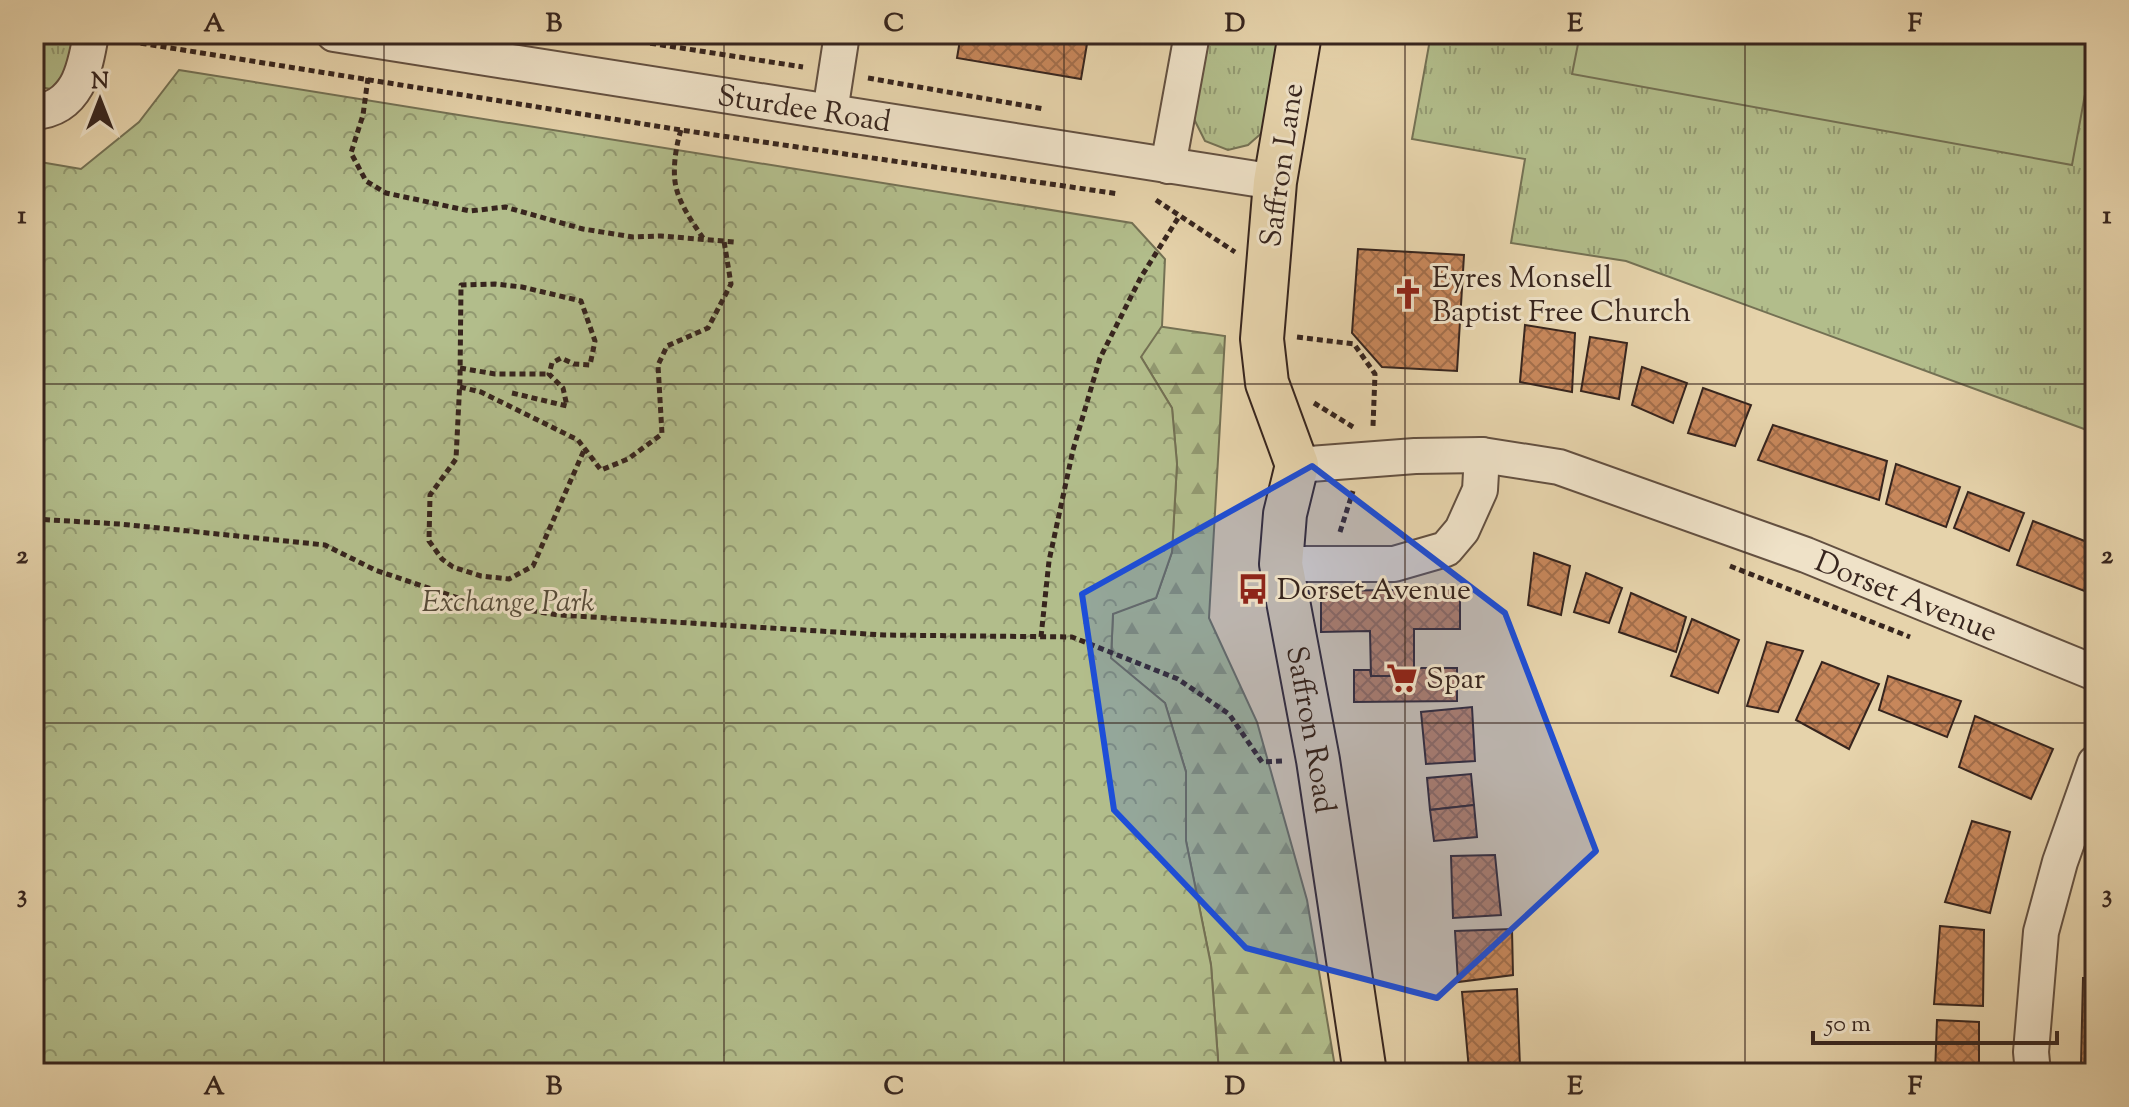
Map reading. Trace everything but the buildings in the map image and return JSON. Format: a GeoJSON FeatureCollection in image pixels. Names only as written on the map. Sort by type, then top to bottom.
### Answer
{"type":"FeatureCollection","features":[{"type":"Feature","properties":{"kind":"main road","name":"Saffron Lane"},"geometry":{"type":"LineString","coordinates":[[1297,465],[1267,383],[1262,339],[1275,182],[1300,34]]}},
{"type":"Feature","properties":{"kind":"main road","name":"Saffron Road"},"geometry":{"type":"LineString","coordinates":[[1297,465],[1285,514],[1281,564],[1318,760],[1365,1073]]}},
{"type":"Feature","properties":{"kind":"street","name":"Sturdee Road"},"geometry":{"type":"LineString","coordinates":[[339,34],[1275,182]]}},
{"type":"Feature","properties":{"kind":"street"},"geometry":{"type":"LineString","coordinates":[[830,112],[842,34]]}},
{"type":"Feature","properties":{"kind":"street"},"geometry":{"type":"LineString","coordinates":[[1168,166],[1192,34]]}},
{"type":"Feature","properties":{"kind":"street"},"geometry":{"type":"LineString","coordinates":[[34,112],[48,111],[65,101],[77,85],[91,35]]}},
{"type":"Feature","properties":{"kind":"street"},"geometry":{"type":"LineString","coordinates":[[1281,564],[1394,564],[1446,549],[1462,530],[1480,490],[1482,455]]}},
{"type":"Feature","properties":{"kind":"street","name":"Dorset Avenue"},"geometry":{"type":"LineString","coordinates":[[1297,465],[1482,455],[1559,467],[1806,555],[2095,673]]}},
{"type":"Feature","properties":{"kind":"street"},"geometry":{"type":"LineString","coordinates":[[2033,1073],[2031,1052],[2041,932],[2060,862],[2095,763]]}},
{"type":"Feature","properties":{"kind":"path"},"geometry":{"type":"LineString","coordinates":[[591,34],[836,71],[1052,110]]}},
{"type":"Feature","properties":{"kind":"path"},"geometry":{"type":"LineString","coordinates":[[91,35],[681,130],[1128,196]]}},
{"type":"Feature","properties":{"kind":"path"},"geometry":{"type":"LineString","coordinates":[[368,78],[363,115],[351,153],[366,181],[386,193],[470,211],[505,207],[583,229],[633,237],[735,242]]}},
{"type":"Feature","properties":{"kind":"path"},"geometry":{"type":"LineString","coordinates":[[681,130],[676,146],[676,187],[704,239]]}},
{"type":"Feature","properties":{"kind":"path"},"geometry":{"type":"LineString","coordinates":[[1143,198],[1159,200],[1245,259]]}},
{"type":"Feature","properties":{"kind":"path"},"geometry":{"type":"LineString","coordinates":[[1041,637],[1049,561],[1073,450],[1100,358],[1141,277],[1180,215]]}},
{"type":"Feature","properties":{"kind":"path"},"geometry":{"type":"LineString","coordinates":[[460,387],[481,392],[578,440],[601,470],[628,459],[662,434],[658,365],[667,346],[708,328],[731,284],[724,241]]}},
{"type":"Feature","properties":{"kind":"path"},"geometry":{"type":"LineString","coordinates":[[549,374],[552,363],[561,358],[574,364],[590,365],[595,341],[581,301],[522,287],[461,285],[456,459],[430,495],[429,541],[442,559],[453,567],[481,576],[509,579],[533,566],[585,448]]}},
{"type":"Feature","properties":{"kind":"path"},"geometry":{"type":"LineString","coordinates":[[1296,337],[1354,344],[1375,374],[1372,459]]}},
{"type":"Feature","properties":{"kind":"path"},"geometry":{"type":"LineString","coordinates":[[460,368],[495,374],[549,374],[563,388],[567,406],[512,393]]}},
{"type":"Feature","properties":{"kind":"path"},"geometry":{"type":"LineString","coordinates":[[34,519],[120,524],[325,545],[375,570],[467,601],[559,615],[884,635],[1072,637],[1178,679],[1229,714],[1262,762],[1318,760]]}},
{"type":"Feature","properties":{"kind":"path"},"geometry":{"type":"LineString","coordinates":[[1723,564],[1914,638]]}},
{"type":"Feature","properties":{"kind":"highlighted area"},"geometry":{"type":"Polygon","coordinates":[[[1312,466],[1505,613],[1596,851],[1437,998],[1246,948],[1114,810],[1082,594],[1312,466]]]}},
{"type":"Feature","properties":{"kind":"green space"},"geometry":{"type":"Polygon","coordinates":[[[34,34],[76,34],[71,65],[51,89],[34,86],[34,34]]]}},
{"type":"Feature","properties":{"kind":"green space"},"geometry":{"type":"Polygon","coordinates":[[[1209,34],[1280,34],[1264,131],[1248,145],[1228,150],[1205,141],[1194,119],[1209,34]]]}},
{"type":"Feature","properties":{"kind":"green space"},"geometry":{"type":"Polygon","coordinates":[[[1431,34],[2095,34],[2095,433],[1626,261],[1511,243],[1525,159],[1412,139],[1431,34]]]}},
{"type":"Feature","properties":{"kind":"green space"},"geometry":{"type":"Polygon","coordinates":[[[1580,34],[2095,34],[2095,40],[2072,165],[1572,74],[1580,34]]]}},
{"type":"Feature","properties":{"kind":"green space","name":"Exchange Park"},"geometry":{"type":"Polygon","coordinates":[[[179,70],[1132,223],[1165,259],[1162,326],[1141,357],[1172,408],[1177,464],[1172,552],[1156,598],[1113,614],[1111,658],[1165,703],[1186,772],[1186,841],[1211,965],[1219,1073],[34,1073],[34,161],[81,169],[139,122],[179,70]]]}},
{"type":"Feature","properties":{"kind":"green space"},"geometry":{"type":"Polygon","coordinates":[[[1150,325],[1225,336],[1209,618],[1257,722],[1307,900],[1336,1073],[1219,1073],[1211,965],[1186,841],[1186,772],[1165,703],[1111,659],[1113,613],[1156,598],[1172,552],[1177,464],[1172,408],[1141,357],[1150,325]]]}},
{"type":"Feature","properties":{"kind":"place","name":"Eyres Monsell Baptist Free Church"},"geometry":{"type":"Point","coordinates":[1408,294]}},
{"type":"Feature","properties":{"kind":"place","name":"Dorset Avenue"},"geometry":{"type":"Point","coordinates":[1253,589]}},
{"type":"Feature","properties":{"kind":"place","name":"Spar"},"geometry":{"type":"Point","coordinates":[1402,678]}}]}
